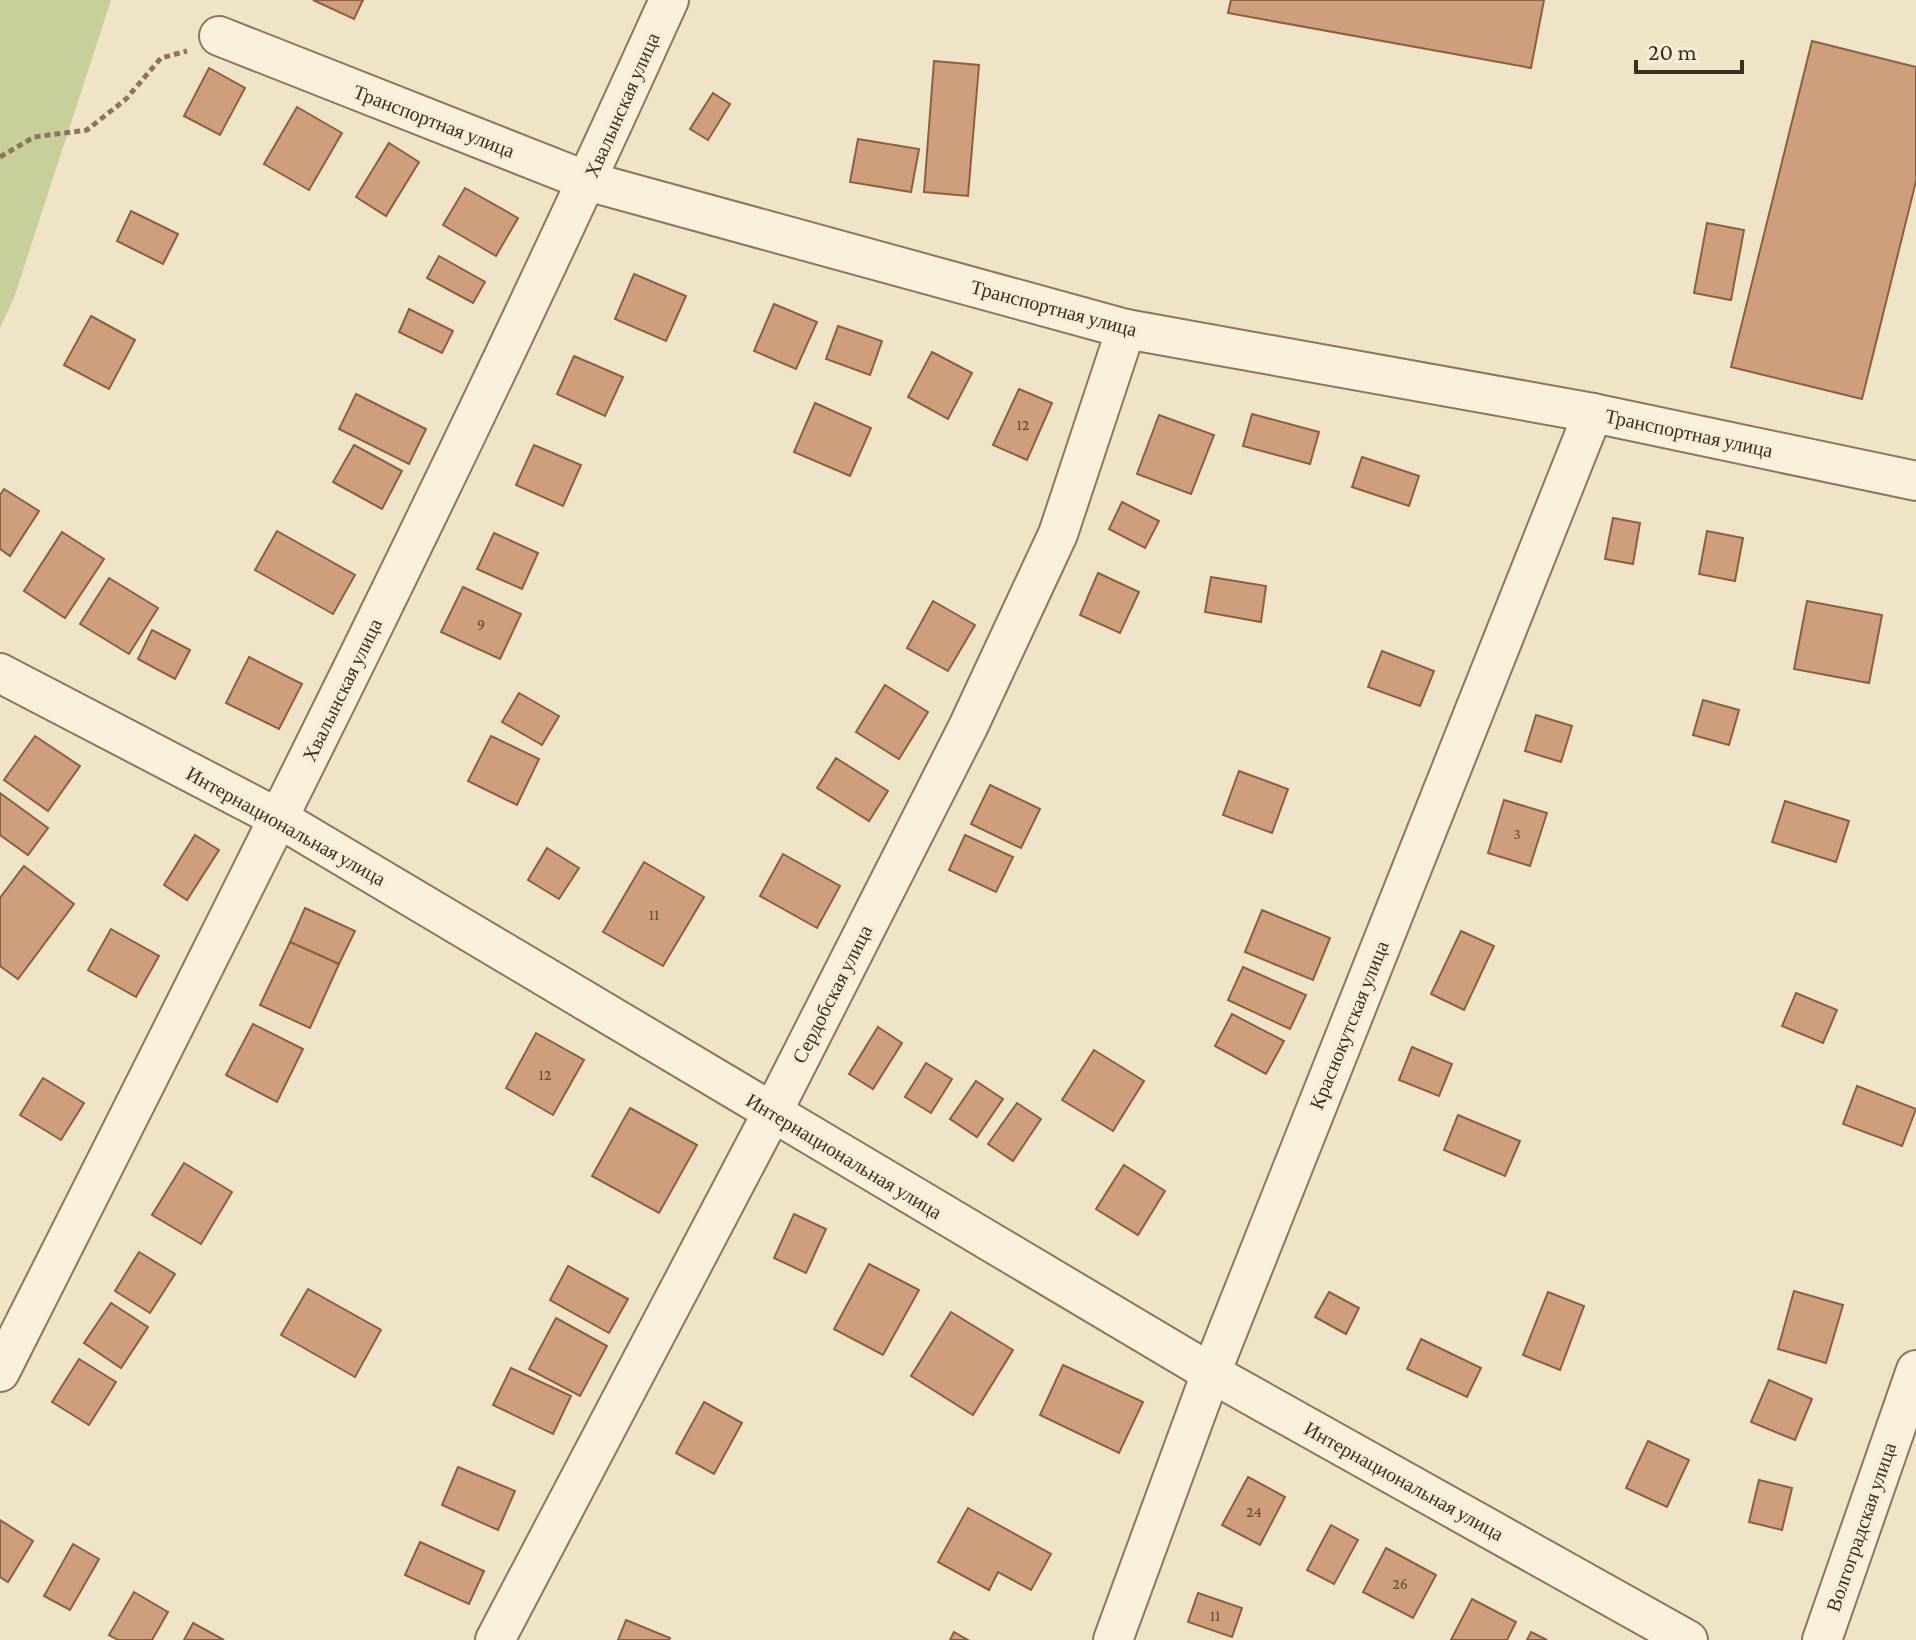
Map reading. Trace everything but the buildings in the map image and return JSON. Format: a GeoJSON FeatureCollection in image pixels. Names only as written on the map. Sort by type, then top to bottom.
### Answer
{"type":"FeatureCollection","features":[{"type":"Feature","properties":{"kind":"street","name":"Хвалынская улица"},"geometry":{"type":"LineString","coordinates":[[0,1372],[280,819],[587,181],[669,0]]}},
{"type":"Feature","properties":{"kind":"street","name":"Транспортная улица"},"geometry":{"type":"LineString","coordinates":[[219,36],[587,181],[1126,329],[1593,413],[1916,481]]}},
{"type":"Feature","properties":{"kind":"street","name":"Сердобская улица"},"geometry":{"type":"LineString","coordinates":[[495,1640],[772,1113],[968,727],[1058,534],[1126,329]]}},
{"type":"Feature","properties":{"kind":"street","name":"Краснокутская улица"},"geometry":{"type":"LineString","coordinates":[[1113,1640],[1211,1373],[1593,413]]}},
{"type":"Feature","properties":{"kind":"street","name":"Интернациональная улица"},"geometry":{"type":"LineString","coordinates":[[0,673],[280,819],[1211,1373],[1688,1640]]}},
{"type":"Feature","properties":{"kind":"street","name":"Волгоградская улица"},"geometry":{"type":"LineString","coordinates":[[1822,1640],[1916,1370]]}},
{"type":"Feature","properties":{"kind":"path"},"geometry":{"type":"LineString","coordinates":[[0,157],[34,137],[87,130],[126,99],[161,58],[203,46],[219,36]]}},
{"type":"Feature","properties":{"kind":"green space"},"geometry":{"type":"Polygon","coordinates":[[[0,0],[111,0],[14,298],[0,328],[0,0]]]}}]}
